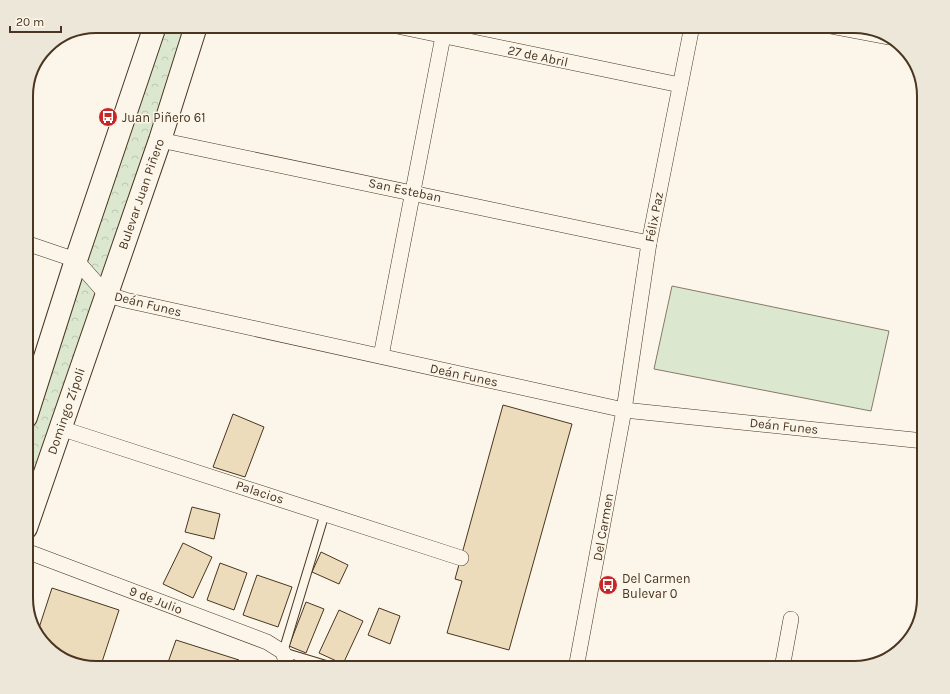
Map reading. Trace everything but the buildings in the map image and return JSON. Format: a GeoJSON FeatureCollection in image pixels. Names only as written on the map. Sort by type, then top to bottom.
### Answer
{"type":"FeatureCollection","features":[{"type":"Feature","properties":{"kind":"main road"},"geometry":{"type":"LineString","coordinates":[[33,395],[76,260],[153,33]]}},
{"type":"Feature","properties":{"kind":"main road","name":"Bulevar Juan Piñero"},"geometry":{"type":"LineString","coordinates":[[106,294],[160,140],[194,33]]}},
{"type":"Feature","properties":{"kind":"main road","name":"Domingo Zípoli"},"geometry":{"type":"LineString","coordinates":[[33,507],[106,294]]}},
{"type":"Feature","properties":{"kind":"street"},"geometry":{"type":"LineString","coordinates":[[381,356],[444,33]]}},
{"type":"Feature","properties":{"kind":"street","name":"27 de Abril"},"geometry":{"type":"LineString","coordinates":[[453,33],[680,85]]}},
{"type":"Feature","properties":{"kind":"street","name":"Félix Paz"},"geometry":{"type":"LineString","coordinates":[[624,410],[649,243],[691,33]]}},
{"type":"Feature","properties":{"kind":"street","name":"San Esteban"},"geometry":{"type":"LineString","coordinates":[[160,140],[414,192],[649,243]]}},
{"type":"Feature","properties":{"kind":"street"},"geometry":{"type":"LineString","coordinates":[[33,246],[76,260]]}},
{"type":"Feature","properties":{"kind":"street","name":"Deán Funes"},"geometry":{"type":"LineString","coordinates":[[76,260],[106,294],[125,300],[624,410],[917,440]]}},
{"type":"Feature","properties":{"kind":"street","name":"Del Carmen"},"geometry":{"type":"LineString","coordinates":[[577,661],[624,410]]}},
{"type":"Feature","properties":{"kind":"street","name":"Palacios"},"geometry":{"type":"LineString","coordinates":[[60,428],[461,558]]}},
{"type":"Feature","properties":{"kind":"street","name":"9 de Julio"},"geometry":{"type":"LineString","coordinates":[[33,554],[267,642],[283,652]]}},
{"type":"Feature","properties":{"kind":"street"},"geometry":{"type":"LineString","coordinates":[[783,661],[791,619]]}},
{"type":"Feature","properties":{"kind":"street"},"geometry":{"type":"LineString","coordinates":[[283,652],[286,661]]}},
{"type":"Feature","properties":{"kind":"lane"},"geometry":{"type":"LineString","coordinates":[[313,661],[283,652],[325,513]]}},
{"type":"Feature","properties":{"kind":"green space"},"geometry":{"type":"Polygon","coordinates":[[[153,33],[194,33],[33,507],[33,396],[153,33]]]}},
{"type":"Feature","properties":{"kind":"green space"},"geometry":{"type":"Polygon","coordinates":[[[672,286],[889,331],[871,411],[654,369],[672,286]]]}},
{"type":"Feature","properties":{"kind":"place","name":"Juan Piñero 61"},"geometry":{"type":"Point","coordinates":[108,117]}},
{"type":"Feature","properties":{"kind":"place","name":"Del Carmen Bulevar 0"},"geometry":{"type":"Point","coordinates":[608,585]}}]}
